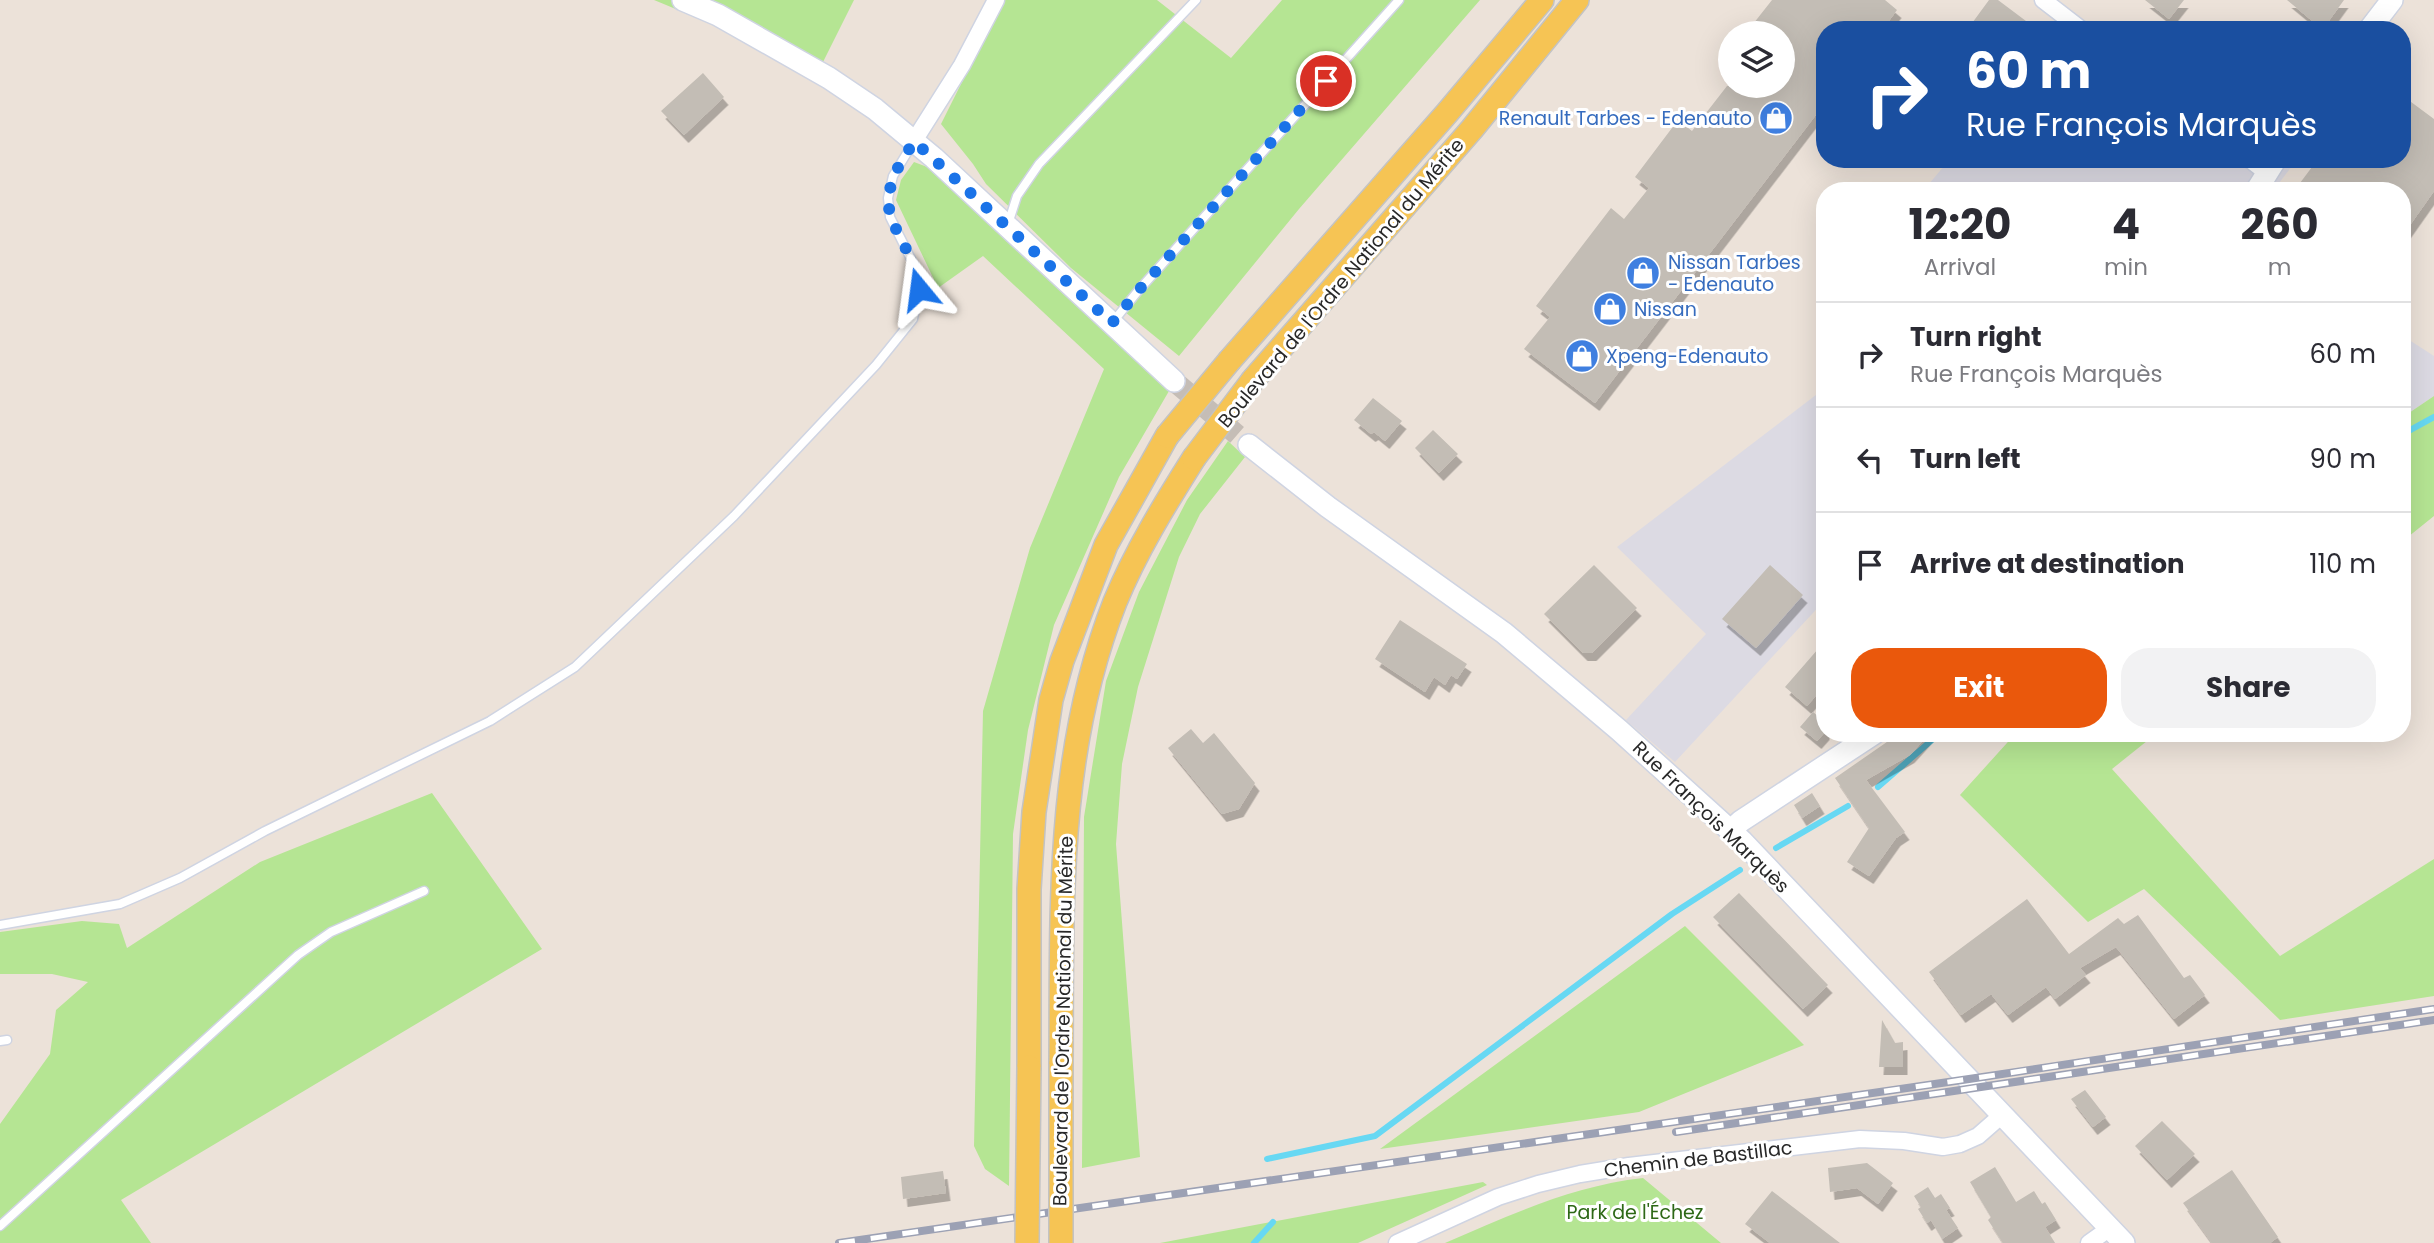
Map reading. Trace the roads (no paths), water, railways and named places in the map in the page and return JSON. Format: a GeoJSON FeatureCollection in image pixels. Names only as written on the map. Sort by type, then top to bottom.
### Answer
{"type":"FeatureCollection","features":[{"type":"Feature","properties":{"kind":"main road","name":"Boulevard de l'Ordre National du Mérite"},"geometry":{"type":"LineString","coordinates":[[1027,1243],[1030,876],[1034,812],[1051,700],[1062,661],[1106,545],[1167,436],[1542,0]]}},
{"type":"Feature","properties":{"kind":"main road","name":"Boulevard de l'Ordre National du Mérite"},"geometry":{"type":"LineString","coordinates":[[1061,1243],[1062,896],[1068,795],[1077,728],[1095,660],[1116,600],[1153,523],[1194,458],[1253,380],[1472,130],[1577,0]]}},
{"type":"Feature","properties":{"kind":"street"},"geometry":{"type":"LineString","coordinates":[[683,0],[718,15],[829,78],[875,109],[914,141],[1174,381]]}},
{"type":"Feature","properties":{"kind":"street"},"geometry":{"type":"LineString","coordinates":[[914,141],[962,65],[996,0]]}},
{"type":"Feature","properties":{"kind":"street"},"geometry":{"type":"LineString","coordinates":[[1560,22],[1588,0]]}},
{"type":"Feature","properties":{"kind":"street"},"geometry":{"type":"LineString","coordinates":[[2043,0],[2070,21]]}},
{"type":"Feature","properties":{"kind":"street"},"geometry":{"type":"LineString","coordinates":[[2376,21],[2392,0]]}},
{"type":"Feature","properties":{"kind":"street","name":"Rue François Marquès"},"geometry":{"type":"LineString","coordinates":[[1249,445],[1328,507],[1504,634],[1619,730],[1730,831],[2117,1236]]}},
{"type":"Feature","properties":{"kind":"street"},"geometry":{"type":"LineString","coordinates":[[1730,831],[1741,821],[1861,742]]}},
{"type":"Feature","properties":{"kind":"street","name":"Chemin de Bastillac"},"geometry":{"type":"LineString","coordinates":[[1397,1243],[1498,1197],[1580,1174],[1860,1139],[1904,1141],[1943,1147],[1960,1144],[1978,1136],[2002,1115]]}},
{"type":"Feature","properties":{"kind":"street"},"geometry":{"type":"LineString","coordinates":[[2089,1243],[2117,1236]]}},
{"type":"Feature","properties":{"kind":"lane"},"geometry":{"type":"LineString","coordinates":[[1007,226],[1017,196],[1039,164],[1196,0]]}},
{"type":"Feature","properties":{"kind":"lane"},"geometry":{"type":"LineString","coordinates":[[1112,323],[1154,272],[1399,0]]}},
{"type":"Feature","properties":{"kind":"lane"},"geometry":{"type":"LineString","coordinates":[[0,925],[120,904],[180,878],[265,831],[490,721],[575,667],[734,516],[876,365],[912,319],[919,289],[915,267],[890,217],[888,198],[893,176],[914,141]]}},
{"type":"Feature","properties":{"kind":"lane"},"geometry":{"type":"LineString","coordinates":[[0,1226],[298,955],[331,932],[424,891]]}},
{"type":"Feature","properties":{"kind":"waterway"},"geometry":{"type":"LineString","coordinates":[[2411,430],[2434,417]]}},
{"type":"Feature","properties":{"kind":"waterway"},"geometry":{"type":"LineString","coordinates":[[1878,787],[1930,742]]}},
{"type":"Feature","properties":{"kind":"waterway"},"geometry":{"type":"LineString","coordinates":[[1776,848],[1848,806]]}},
{"type":"Feature","properties":{"kind":"waterway"},"geometry":{"type":"LineString","coordinates":[[1267,1159],[1375,1136],[1672,914],[1740,870]]}},
{"type":"Feature","properties":{"kind":"waterway"},"geometry":{"type":"LineString","coordinates":[[1254,1243],[1273,1222]]}},
{"type":"Feature","properties":{"kind":"tunnel"},"geometry":{"type":"LineString","coordinates":[[1174,381],[1249,445]]}},
{"type":"Feature","properties":{"kind":"railway"},"geometry":{"type":"LineString","coordinates":[[839,1243],[2434,1009]]}},
{"type":"Feature","properties":{"kind":"railway"},"geometry":{"type":"LineString","coordinates":[[1676,1132],[2434,1020]]}},
{"type":"Feature","properties":{"kind":"place","name":"Renault Tarbes - Edenauto"},"geometry":{"type":"Point","coordinates":[1776,118]}},
{"type":"Feature","properties":{"kind":"place","name":"Nissan Tarbes - Edenauto"},"geometry":{"type":"Point","coordinates":[1643,273]}},
{"type":"Feature","properties":{"kind":"place","name":"Nissan"},"geometry":{"type":"Point","coordinates":[1610,309]}},
{"type":"Feature","properties":{"kind":"place","name":"Xpeng-Edenauto"},"geometry":{"type":"Point","coordinates":[1582,356]}},
{"type":"Feature","properties":{"kind":"park label","name":"Park de l'Échez"},"geometry":{"type":"Point","coordinates":[1635,1212]}}]}
